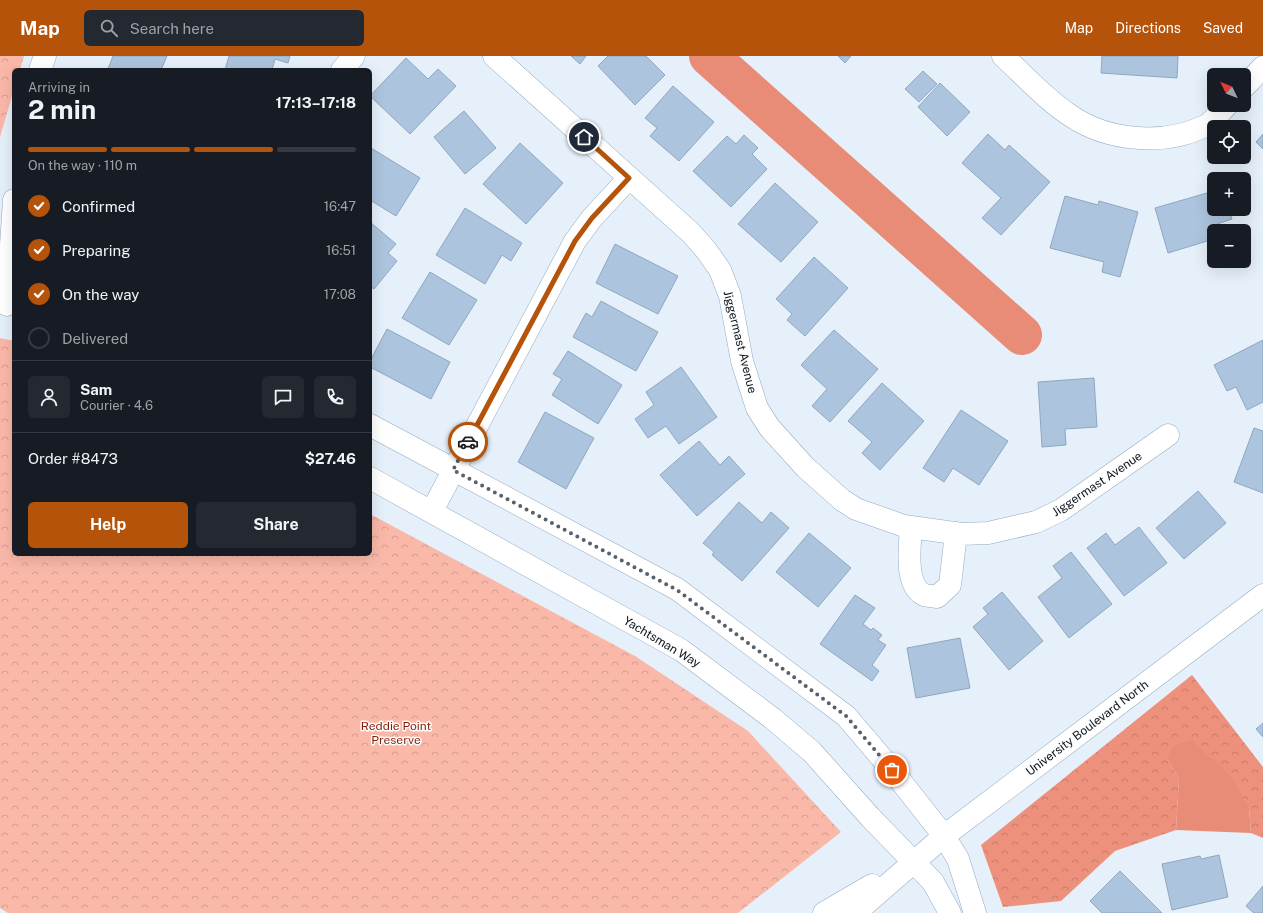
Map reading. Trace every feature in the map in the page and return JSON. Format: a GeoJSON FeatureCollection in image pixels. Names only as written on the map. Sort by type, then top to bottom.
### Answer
{"type":"FeatureCollection","features":[{"type":"Feature","properties":{"kind":"street"},"geometry":{"type":"LineString","coordinates":[[41,68],[45,56]]}},
{"type":"Feature","properties":{"kind":"street"},"geometry":{"type":"LineString","coordinates":[[344,68],[354,56]]}},
{"type":"Feature","properties":{"kind":"street","name":"Jiggermast Avenue"},"geometry":{"type":"LineString","coordinates":[[494,56],[691,233],[706,250],[720,270],[730,296],[742,361],[757,408],[768,427],[805,467],[842,500],[856,509],[879,519],[911,527],[956,533],[988,533],[1042,519],[1061,510],[1168,435]]}},
{"type":"Feature","properties":{"kind":"street"},"geometry":{"type":"LineString","coordinates":[[1003,56],[1071,116],[1089,126],[1115,135],[1128,137],[1157,137],[1187,133],[1206,125],[1219,112]]}},
{"type":"Feature","properties":{"kind":"street"},"geometry":{"type":"LineString","coordinates":[[1251,80],[1263,67]]}},
{"type":"Feature","properties":{"kind":"street"},"geometry":{"type":"LineString","coordinates":[[432,511],[575,241],[592,218],[629,178]]}},
{"type":"Feature","properties":{"kind":"street"},"geometry":{"type":"LineString","coordinates":[[7,306],[8,254],[12,218]]}},
{"type":"Feature","properties":{"kind":"street"},"geometry":{"type":"LineString","coordinates":[[372,426],[677,590],[788,671],[846,716],[892,770],[944,836],[958,859],[975,913]]}},
{"type":"Feature","properties":{"kind":"street","name":"Yachtsman Way"},"geometry":{"type":"LineString","coordinates":[[372,479],[681,650],[772,718],[812,752],[933,882],[950,913]]}},
{"type":"Feature","properties":{"kind":"street"},"geometry":{"type":"LineString","coordinates":[[911,527],[910,575],[915,588],[924,595],[937,597],[950,585],[956,533]]}},
{"type":"Feature","properties":{"kind":"street","name":"University Boulevard North"},"geometry":{"type":"LineString","coordinates":[[855,913],[944,836],[1263,595]]}},
{"type":"Feature","properties":{"kind":"street","name":"University Boulevard North"},"geometry":{"type":"LineString","coordinates":[[824,913],[913,862]]}},
{"type":"Feature","properties":{"kind":"green space"},"geometry":{"type":"Polygon","coordinates":[[[0,56],[24,56],[21,68],[12,68],[12,96],[0,137],[0,56]]]}},
{"type":"Feature","properties":{"kind":"green space","name":"Reddie Point Preserve"},"geometry":{"type":"Polygon","coordinates":[[[0,338],[12,341],[12,556],[372,556],[372,515],[635,656],[748,731],[841,832],[738,913],[8,913],[0,908],[0,338]]]}},
{"type":"Feature","properties":{"kind":"green space"},"geometry":{"type":"Polygon","coordinates":[[[1192,675],[1263,767],[1263,838],[1251,833],[1249,808],[1167,759],[1179,779],[1176,830],[1115,851],[1061,901],[1003,907],[981,845],[1192,675]]]}},
{"type":"Feature","properties":{"kind":"shaded area"},"geometry":{"type":"Polygon","coordinates":[[[1191,740],[1230,775],[1249,808],[1251,833],[1176,830],[1179,779],[1167,759],[1173,746],[1191,740]]]}},
{"type":"Feature","properties":{"kind":"building"},"geometry":{"type":"Polygon","coordinates":[[[113,56],[167,56],[162,68],[108,68],[113,56]]]}},
{"type":"Feature","properties":{"kind":"building"},"geometry":{"type":"Polygon","coordinates":[[[229,56],[290,56],[288,63],[275,59],[273,68],[226,68],[229,56]]]}},
{"type":"Feature","properties":{"kind":"building"},"geometry":{"type":"Polygon","coordinates":[[[571,56],[586,56],[580,64],[571,56]]]}},
{"type":"Feature","properties":{"kind":"building"},"geometry":{"type":"Polygon","coordinates":[[[608,56],[646,56],[665,75],[635,105],[598,66],[608,56]]]}},
{"type":"Feature","properties":{"kind":"building"},"geometry":{"type":"Polygon","coordinates":[[[838,56],[851,56],[845,63],[838,56]]]}},
{"type":"Feature","properties":{"kind":"building"},"geometry":{"type":"Polygon","coordinates":[[[1102,56],[1178,56],[1177,78],[1101,73],[1102,56]]]}},
{"type":"Feature","properties":{"kind":"building"},"geometry":{"type":"Polygon","coordinates":[[[406,58],[428,79],[438,69],[456,86],[410,134],[372,98],[372,94],[406,58]]]}},
{"type":"Feature","properties":{"kind":"building"},"geometry":{"type":"Polygon","coordinates":[[[923,71],[937,84],[919,102],[905,89],[923,71]]]}},
{"type":"Feature","properties":{"kind":"building"},"geometry":{"type":"Polygon","coordinates":[[[940,83],[970,112],[947,136],[918,107],[940,83]]]}},
{"type":"Feature","properties":{"kind":"building"},"geometry":{"type":"Polygon","coordinates":[[[673,86],[714,122],[679,161],[650,136],[657,128],[645,118],[673,86]]]}},
{"type":"Feature","properties":{"kind":"building"},"geometry":{"type":"Polygon","coordinates":[[[464,111],[496,148],[465,174],[434,137],[464,111]]]}},
{"type":"Feature","properties":{"kind":"building"},"geometry":{"type":"Polygon","coordinates":[[[988,134],[1005,150],[1009,145],[1050,182],[1001,235],[982,218],[1001,198],[962,163],[988,134]]]}},
{"type":"Feature","properties":{"kind":"building"},"geometry":{"type":"Polygon","coordinates":[[[1263,134],[1263,149],[1256,142],[1263,134]]]}},
{"type":"Feature","properties":{"kind":"building"},"geometry":{"type":"Polygon","coordinates":[[[744,135],[758,148],[752,154],[767,169],[731,207],[693,171],[727,136],[736,144],[744,135]]]}},
{"type":"Feature","properties":{"kind":"building"},"geometry":{"type":"Polygon","coordinates":[[[520,143],[563,183],[526,224],[483,184],[520,143]]]}},
{"type":"Feature","properties":{"kind":"building"},"geometry":{"type":"Polygon","coordinates":[[[372,149],[420,178],[396,216],[372,201],[372,149]]]}},
{"type":"Feature","properties":{"kind":"building"},"geometry":{"type":"Polygon","coordinates":[[[775,183],[818,222],[781,262],[738,224],[775,183]]]}},
{"type":"Feature","properties":{"kind":"building"},"geometry":{"type":"Polygon","coordinates":[[[1207,193],[1207,216],[1231,216],[1232,219],[1217,224],[1207,224],[1207,241],[1168,253],[1155,208],[1207,193]]]}},
{"type":"Feature","properties":{"kind":"building"},"geometry":{"type":"Polygon","coordinates":[[[1065,196],[1098,205],[1099,201],[1138,212],[1120,277],[1102,272],[1104,262],[1050,248],[1065,196]]]}},
{"type":"Feature","properties":{"kind":"building"},"geometry":{"type":"Polygon","coordinates":[[[465,208],[522,243],[511,261],[502,255],[485,284],[436,255],[465,208]]]}},
{"type":"Feature","properties":{"kind":"building"},"geometry":{"type":"Polygon","coordinates":[[[372,224],[396,244],[388,253],[397,261],[374,289],[372,288],[372,224]]]}},
{"type":"Feature","properties":{"kind":"building"},"geometry":{"type":"Polygon","coordinates":[[[615,244],[678,276],[658,314],[596,283],[615,244]]]}},
{"type":"Feature","properties":{"kind":"building"},"geometry":{"type":"Polygon","coordinates":[[[814,257],[848,288],[805,336],[787,320],[792,314],[776,299],[814,257]]]}},
{"type":"Feature","properties":{"kind":"building"},"geometry":{"type":"Polygon","coordinates":[[[430,272],[477,300],[449,345],[402,318],[430,272]]]}},
{"type":"Feature","properties":{"kind":"building"},"geometry":{"type":"Polygon","coordinates":[[[601,301],[658,332],[636,371],[573,337],[586,313],[592,317],[601,301]]]}},
{"type":"Feature","properties":{"kind":"building"},"geometry":{"type":"Polygon","coordinates":[[[387,329],[450,362],[431,399],[372,368],[372,357],[387,329]]]}},
{"type":"Feature","properties":{"kind":"building"},"geometry":{"type":"Polygon","coordinates":[[[834,330],[878,369],[830,422],[812,406],[827,389],[801,365],[834,330]]]}},
{"type":"Feature","properties":{"kind":"building"},"geometry":{"type":"Polygon","coordinates":[[[1263,340],[1263,402],[1247,410],[1236,387],[1227,391],[1214,365],[1263,340]]]}},
{"type":"Feature","properties":{"kind":"building"},"geometry":{"type":"Polygon","coordinates":[[[568,351],[622,385],[598,424],[552,395],[562,379],[553,374],[568,351]]]}},
{"type":"Feature","properties":{"kind":"building"},"geometry":{"type":"Polygon","coordinates":[[[681,367],[717,417],[679,444],[666,426],[648,438],[635,419],[654,405],[646,392],[681,367]]]}},
{"type":"Feature","properties":{"kind":"building"},"geometry":{"type":"Polygon","coordinates":[[[1094,378],[1097,427],[1065,429],[1066,445],[1042,447],[1038,382],[1094,378]]]}},
{"type":"Feature","properties":{"kind":"building"},"geometry":{"type":"Polygon","coordinates":[[[882,383],[924,421],[880,470],[862,453],[872,442],[848,421],[882,383]]]}},
{"type":"Feature","properties":{"kind":"building"},"geometry":{"type":"Polygon","coordinates":[[[961,410],[1008,441],[979,485],[953,468],[944,482],[923,468],[961,410]]]}},
{"type":"Feature","properties":{"kind":"building"},"geometry":{"type":"Polygon","coordinates":[[[545,412],[594,438],[566,489],[518,462],[545,412]]]}},
{"type":"Feature","properties":{"kind":"building"},"geometry":{"type":"Polygon","coordinates":[[[1254,428],[1263,431],[1263,493],[1234,482],[1254,428]]]}},
{"type":"Feature","properties":{"kind":"building"},"geometry":{"type":"Polygon","coordinates":[[[699,441],[720,465],[729,456],[745,474],[697,516],[660,475],[699,441]]]}},
{"type":"Feature","properties":{"kind":"building"},"geometry":{"type":"Polygon","coordinates":[[[1198,491],[1226,523],[1184,559],[1156,528],[1198,491]]]}},
{"type":"Feature","properties":{"kind":"building"},"geometry":{"type":"Polygon","coordinates":[[[739,502],[762,523],[771,512],[789,528],[742,581],[712,555],[714,552],[703,543],[739,502]]]}},
{"type":"Feature","properties":{"kind":"building"},"geometry":{"type":"Polygon","coordinates":[[[1139,527],[1167,563],[1124,596],[1087,548],[1106,533],[1115,545],[1139,527]]]}},
{"type":"Feature","properties":{"kind":"building"},"geometry":{"type":"Polygon","coordinates":[[[809,533],[851,568],[818,607],[776,572],[809,533]]]}},
{"type":"Feature","properties":{"kind":"building"},"geometry":{"type":"Polygon","coordinates":[[[1071,552],[1112,604],[1069,638],[1038,597],[1062,578],[1053,566],[1071,552]]]}},
{"type":"Feature","properties":{"kind":"building"},"geometry":{"type":"Polygon","coordinates":[[[1002,592],[1043,641],[1009,670],[973,627],[988,614],[983,608],[1002,592]]]}},
{"type":"Feature","properties":{"kind":"building"},"geometry":{"type":"Polygon","coordinates":[[[855,595],[875,608],[863,624],[871,630],[873,628],[882,635],[878,640],[886,645],[872,665],[879,671],[872,681],[820,644],[855,595]]]}},
{"type":"Feature","properties":{"kind":"building"},"geometry":{"type":"Polygon","coordinates":[[[960,638],[970,688],[916,698],[907,648],[960,638]]]}},
{"type":"Feature","properties":{"kind":"building"},"geometry":{"type":"Polygon","coordinates":[[[1263,723],[1263,737],[1256,729],[1263,723]]]}},
{"type":"Feature","properties":{"kind":"building"},"geometry":{"type":"Polygon","coordinates":[[[1219,855],[1228,897],[1172,910],[1162,864],[1200,856],[1201,859],[1219,855]]]}},
{"type":"Feature","properties":{"kind":"building"},"geometry":{"type":"Polygon","coordinates":[[[1120,871],[1162,913],[1102,913],[1090,901],[1120,871]]]}},
{"type":"Feature","properties":{"kind":"building"},"geometry":{"type":"Polygon","coordinates":[[[1263,886],[1263,913],[1254,913],[1246,906],[1263,886]]]}},
{"type":"Feature","properties":{"kind":"waterway"},"geometry":{"type":"LineString","coordinates":[[709,56],[1022,335]]}},
{"type":"Feature","properties":{"kind":"way so far"},"geometry":{"type":"LineString","coordinates":[[468,442],[453,470],[677,590],[788,671],[846,716],[892,770]]}},
{"type":"Feature","properties":{"kind":"route"},"geometry":{"type":"LineString","coordinates":[[468,442],[575,241],[592,218],[629,178],[584,137]]}}]}
